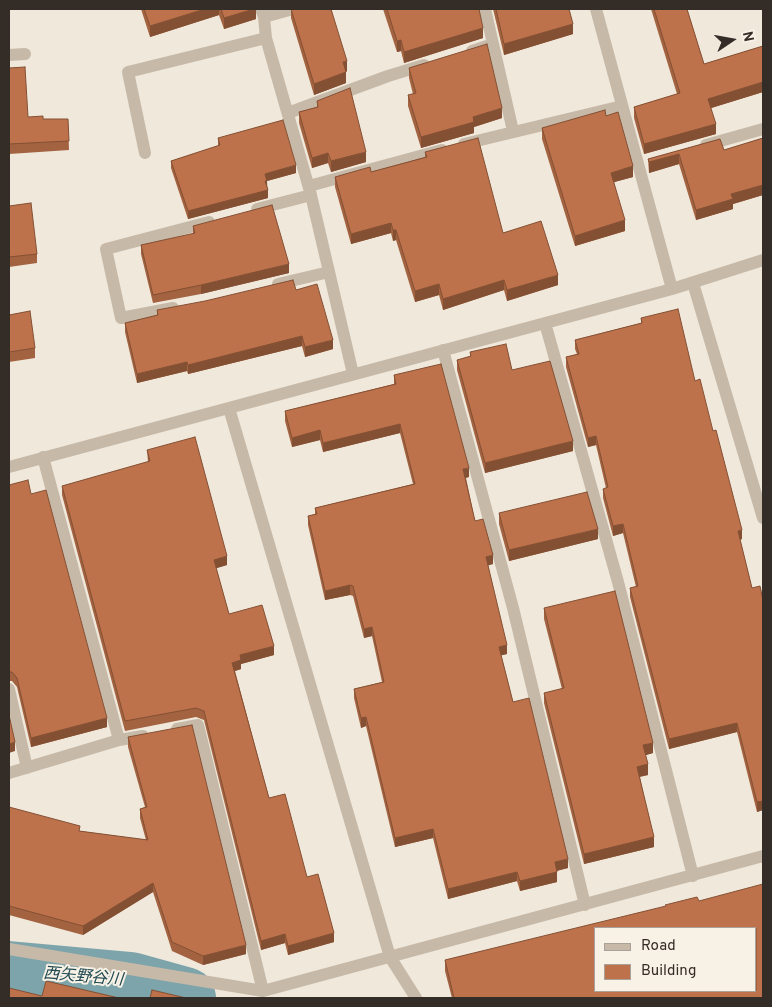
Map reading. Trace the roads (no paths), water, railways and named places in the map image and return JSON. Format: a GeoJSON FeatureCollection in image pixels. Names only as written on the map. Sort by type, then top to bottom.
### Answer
{"type":"FeatureCollection","features":[{"type":"Feature","properties":{"kind":"street"},"geometry":{"type":"LineString","coordinates":[[293,9],[262,13],[266,38],[310,190],[354,374]]}},
{"type":"Feature","properties":{"kind":"street"},"geometry":{"type":"LineString","coordinates":[[485,9],[513,131]]}},
{"type":"Feature","properties":{"kind":"street"},"geometry":{"type":"LineString","coordinates":[[596,9],[622,106],[643,162],[672,289]]}},
{"type":"Feature","properties":{"kind":"street"},"geometry":{"type":"LineString","coordinates":[[145,153],[128,72],[266,38]]}},
{"type":"Feature","properties":{"kind":"street"},"geometry":{"type":"LineString","coordinates":[[458,55],[493,44]]}},
{"type":"Feature","properties":{"kind":"street"},"geometry":{"type":"LineString","coordinates":[[9,55],[25,54]]}},
{"type":"Feature","properties":{"kind":"street"},"geometry":{"type":"LineString","coordinates":[[288,113],[388,76],[432,63]]}},
{"type":"Feature","properties":{"kind":"street"},"geometry":{"type":"LineString","coordinates":[[246,212],[310,190],[513,131],[622,106]]}},
{"type":"Feature","properties":{"kind":"street"},"geometry":{"type":"LineString","coordinates":[[696,148],[763,129]]}},
{"type":"Feature","properties":{"kind":"street"},"geometry":{"type":"LineString","coordinates":[[185,306],[121,318],[106,249],[218,220]]}},
{"type":"Feature","properties":{"kind":"street"},"geometry":{"type":"LineString","coordinates":[[9,467],[672,289],[763,260]]}},
{"type":"Feature","properties":{"kind":"street"},"geometry":{"type":"LineString","coordinates":[[261,288],[329,272]]}},
{"type":"Feature","properties":{"kind":"street"},"geometry":{"type":"LineString","coordinates":[[693,283],[763,518]]}},
{"type":"Feature","properties":{"kind":"street"},"geometry":{"type":"LineString","coordinates":[[545,323],[618,582],[692,876]]}},
{"type":"Feature","properties":{"kind":"street"},"geometry":{"type":"LineString","coordinates":[[443,350],[513,608],[585,905]]}},
{"type":"Feature","properties":{"kind":"street"},"geometry":{"type":"LineString","coordinates":[[229,408],[390,957],[416,998]]}},
{"type":"Feature","properties":{"kind":"street"},"geometry":{"type":"LineString","coordinates":[[44,457],[119,740]]}},
{"type":"Feature","properties":{"kind":"street"},"geometry":{"type":"LineString","coordinates":[[9,690],[27,768]]}},
{"type":"Feature","properties":{"kind":"street"},"geometry":{"type":"LineString","coordinates":[[9,773],[119,740],[198,725],[263,991]]}},
{"type":"Feature","properties":{"kind":"street"},"geometry":{"type":"LineString","coordinates":[[9,949],[263,991],[763,856]]}},
{"type":"Feature","properties":{"kind":"waterway","name":"西矢野谷川"},"geometry":{"type":"LineString","coordinates":[[9,972],[131,983],[185,998]]}}]}
